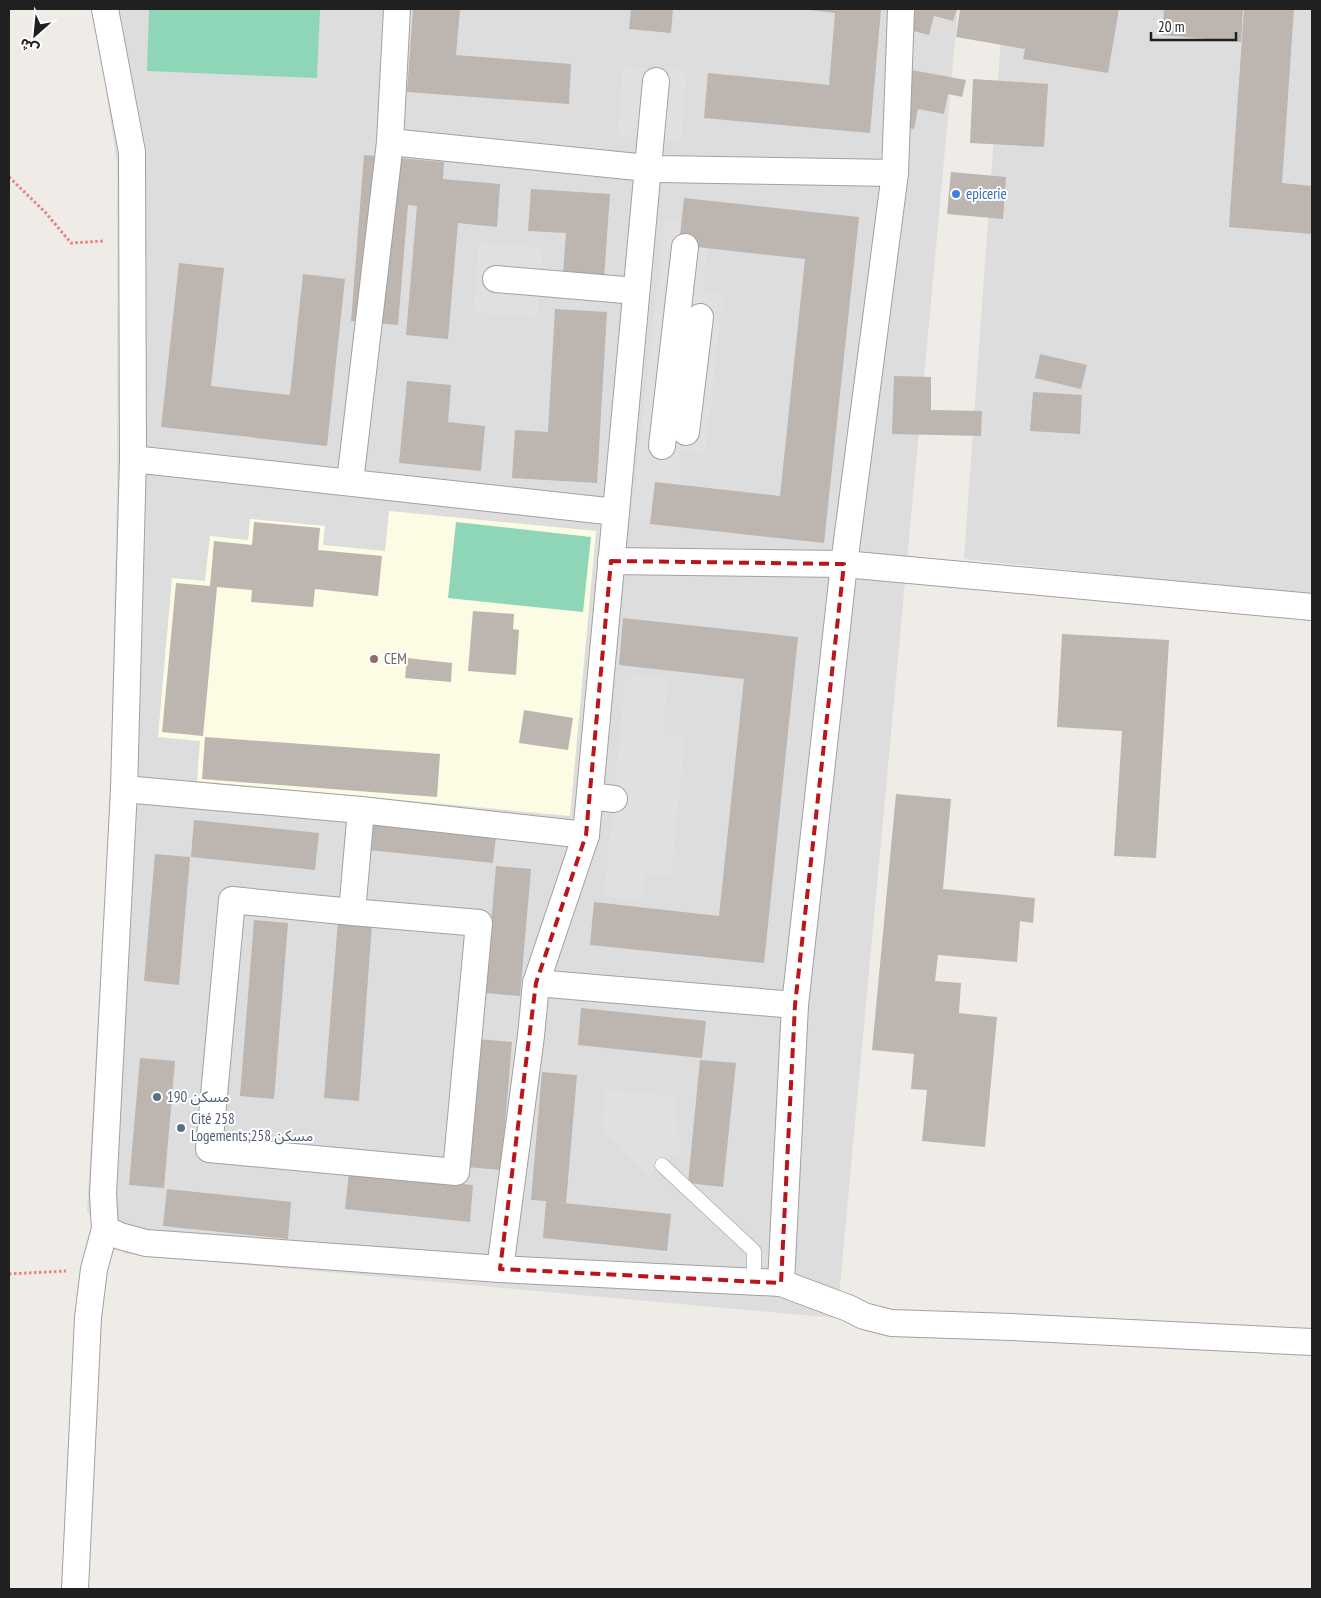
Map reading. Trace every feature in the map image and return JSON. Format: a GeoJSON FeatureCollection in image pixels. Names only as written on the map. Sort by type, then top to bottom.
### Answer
{"type":"FeatureCollection","features":[{"type":"Feature","properties":{"kind":"street"},"geometry":{"type":"LineString","coordinates":[[75,1589],[88,1318],[94,1269],[105,1228],[103,1194],[124,789],[133,459],[132,152],[105,9]]}},
{"type":"Feature","properties":{"kind":"street"},"geometry":{"type":"LineString","coordinates":[[350,482],[390,142],[397,9]]}},
{"type":"Feature","properties":{"kind":"street"},"geometry":{"type":"LineString","coordinates":[[781,1283],[795,1005],[844,564],[895,173],[901,9]]}},
{"type":"Feature","properties":{"kind":"street"},"geometry":{"type":"LineString","coordinates":[[500,1268],[532,1036],[536,983],[586,835],[602,797],[611,561],[656,81]]}},
{"type":"Feature","properties":{"kind":"street"},"geometry":{"type":"LineString","coordinates":[[390,142],[647,168],[895,173]]}},
{"type":"Feature","properties":{"kind":"street"},"geometry":{"type":"LineString","coordinates":[[685,247],[682,372],[686,432]]}},
{"type":"Feature","properties":{"kind":"street"},"geometry":{"type":"LineString","coordinates":[[496,279],[636,291]]}},
{"type":"Feature","properties":{"kind":"street"},"geometry":{"type":"LineString","coordinates":[[662,446],[682,372],[700,317]]}},
{"type":"Feature","properties":{"kind":"street"},"geometry":{"type":"LineString","coordinates":[[629,366],[682,372]]}},
{"type":"Feature","properties":{"kind":"street"},"geometry":{"type":"LineString","coordinates":[[133,459],[616,512]]}},
{"type":"Feature","properties":{"kind":"street"},"geometry":{"type":"LineString","coordinates":[[611,561],[844,564],[1312,607]]}},
{"type":"Feature","properties":{"kind":"street"},"geometry":{"type":"LineString","coordinates":[[124,789],[361,810],[586,835]]}},
{"type":"Feature","properties":{"kind":"street"},"geometry":{"type":"LineString","coordinates":[[352,912],[361,810]]}},
{"type":"Feature","properties":{"kind":"street"},"geometry":{"type":"LineString","coordinates":[[232,900],[352,912],[479,923],[456,1172],[209,1149],[232,900]]}},
{"type":"Feature","properties":{"kind":"street"},"geometry":{"type":"LineString","coordinates":[[536,983],[795,1005]]}},
{"type":"Feature","properties":{"kind":"street"},"geometry":{"type":"LineString","coordinates":[[105,1228],[120,1236],[146,1242],[500,1268],[781,1283],[848,1308],[864,1316],[891,1323],[1312,1342]]}},
{"type":"Feature","properties":{"kind":"lane"},"geometry":{"type":"LineString","coordinates":[[662,1165],[754,1251],[754,1282]]}},
{"type":"Feature","properties":{"kind":"path"},"geometry":{"type":"LineString","coordinates":[[9,177],[45,212],[72,243],[97,242],[132,236]]}},
{"type":"Feature","properties":{"kind":"path"},"geometry":{"type":"LineString","coordinates":[[9,1274],[94,1269]]}},
{"type":"Feature","properties":{"kind":"highlighted area"},"geometry":{"type":"Polygon","coordinates":[[[611,561],[844,564],[795,1005],[781,1283],[500,1269],[536,983],[586,835],[611,561]]]}},
{"type":"Feature","properties":{"kind":"shaded area"},"geometry":{"type":"Polygon","coordinates":[[[94,9],[958,9],[837,1318],[126,1254],[106,1236],[87,1212],[110,807],[117,488],[117,164],[94,9]]]}},
{"type":"Feature","properties":{"kind":"shaded area"},"geometry":{"type":"Polygon","coordinates":[[[1003,9],[1312,9],[1312,596],[964,559],[1003,9]]]}},
{"type":"Feature","properties":{"kind":"shaded area"},"geometry":{"type":"Polygon","coordinates":[[[623,66],[687,71],[681,142],[617,136],[623,66]]]}},
{"type":"Feature","properties":{"kind":"shaded area"},"geometry":{"type":"Polygon","coordinates":[[[665,220],[710,226],[702,293],[723,295],[705,454],[682,451],[674,523],[631,518],[665,220]]]}},
{"type":"Feature","properties":{"kind":"shaded area"},"geometry":{"type":"Polygon","coordinates":[[[479,242],[543,248],[537,318],[473,312],[479,242]]]}},
{"type":"Feature","properties":{"kind":"shaded area","name":"CEM"},"geometry":{"type":"Polygon","coordinates":[[[389,511],[596,531],[570,816],[197,781],[200,741],[158,737],[172,578],[205,581],[210,536],[248,540],[250,519],[325,526],[323,545],[385,551],[389,511]]]}},
{"type":"Feature","properties":{"kind":"shaded area"},"geometry":{"type":"Polygon","coordinates":[[[626,673],[668,677],[663,734],[685,736],[671,877],[645,874],[643,900],[604,896],[626,673]]]}},
{"type":"Feature","properties":{"kind":"shaded area"},"geometry":{"type":"Polygon","coordinates":[[[606,1089],[674,1097],[681,1150],[648,1176],[601,1127],[606,1089]]]}},
{"type":"Feature","properties":{"kind":"green space"},"geometry":{"type":"Polygon","coordinates":[[[149,9],[320,9],[317,78],[147,71],[149,9]]]}},
{"type":"Feature","properties":{"kind":"green space"},"geometry":{"type":"Polygon","coordinates":[[[456,522],[591,537],[583,612],[448,598],[456,522]]]}},
{"type":"Feature","properties":{"kind":"building"},"geometry":{"type":"Polygon","coordinates":[[[413,9],[460,9],[456,55],[571,64],[569,104],[407,92],[413,9]]]}},
{"type":"Feature","properties":{"kind":"building"},"geometry":{"type":"Polygon","coordinates":[[[631,9],[673,9],[671,33],[629,29],[631,9]]]}},
{"type":"Feature","properties":{"kind":"building"},"geometry":{"type":"Polygon","coordinates":[[[809,9],[881,9],[870,133],[704,118],[708,73],[829,85],[835,13],[809,9]]]}},
{"type":"Feature","properties":{"kind":"building"},"geometry":{"type":"Polygon","coordinates":[[[908,9],[957,9],[953,21],[934,16],[929,35],[902,28],[908,9]]]}},
{"type":"Feature","properties":{"kind":"building"},"geometry":{"type":"Polygon","coordinates":[[[960,9],[1119,9],[1108,73],[1023,59],[1025,49],[956,37],[960,9]]]}},
{"type":"Feature","properties":{"kind":"building"},"geometry":{"type":"Polygon","coordinates":[[[1164,9],[1243,9],[1241,42],[1162,35],[1164,9]]]}},
{"type":"Feature","properties":{"kind":"building"},"geometry":{"type":"Polygon","coordinates":[[[1244,9],[1294,9],[1282,183],[1312,186],[1312,234],[1229,227],[1244,9]]]}},
{"type":"Feature","properties":{"kind":"building"},"geometry":{"type":"Polygon","coordinates":[[[906,69],[966,80],[962,97],[948,94],[944,114],[918,109],[914,129],[891,125],[906,69]]]}},
{"type":"Feature","properties":{"kind":"building"},"geometry":{"type":"Polygon","coordinates":[[[973,79],[1048,84],[1044,147],[970,143],[973,79]]]}},
{"type":"Feature","properties":{"kind":"building"},"geometry":{"type":"Polygon","coordinates":[[[364,155],[444,162],[443,179],[500,184],[497,227],[458,223],[448,339],[406,335],[417,206],[408,205],[398,325],[351,321],[364,155]]]}},
{"type":"Feature","properties":{"kind":"building"},"geometry":{"type":"Polygon","coordinates":[[[951,172],[1006,177],[1003,219],[947,214],[951,172]]]}},
{"type":"Feature","properties":{"kind":"building"},"geometry":{"type":"Polygon","coordinates":[[[531,189],[610,194],[604,278],[563,275],[566,233],[528,231],[531,189]]]}},
{"type":"Feature","properties":{"kind":"building"},"geometry":{"type":"Polygon","coordinates":[[[684,198],[859,217],[824,543],[650,524],[655,482],[780,496],[805,259],[679,245],[684,198]]]}},
{"type":"Feature","properties":{"kind":"building"},"geometry":{"type":"Polygon","coordinates":[[[179,263],[224,268],[211,386],[290,395],[303,274],[345,279],[327,446],[161,427],[179,263]]]}},
{"type":"Feature","properties":{"kind":"building"},"geometry":{"type":"Polygon","coordinates":[[[555,309],[607,312],[597,483],[512,478],[515,430],[548,432],[555,309]]]}},
{"type":"Feature","properties":{"kind":"building"},"geometry":{"type":"Polygon","coordinates":[[[1040,354],[1087,365],[1081,389],[1035,378],[1040,354]]]}},
{"type":"Feature","properties":{"kind":"building"},"geometry":{"type":"Polygon","coordinates":[[[894,376],[931,377],[931,410],[982,411],[981,436],[892,434],[894,376]]]}},
{"type":"Feature","properties":{"kind":"building"},"geometry":{"type":"Polygon","coordinates":[[[407,381],[451,385],[448,422],[485,426],[481,471],[399,463],[407,381]]]}},
{"type":"Feature","properties":{"kind":"building"},"geometry":{"type":"Polygon","coordinates":[[[1033,392],[1082,395],[1080,434],[1030,431],[1033,392]]]}},
{"type":"Feature","properties":{"kind":"building"},"geometry":{"type":"Polygon","coordinates":[[[254,522],[320,528],[318,550],[382,556],[378,596],[315,589],[313,607],[251,602],[252,590],[217,587],[203,736],[162,732],[176,583],[210,586],[214,541],[252,545],[254,522]]]}},
{"type":"Feature","properties":{"kind":"building"},"geometry":{"type":"Polygon","coordinates":[[[473,611],[514,614],[513,629],[519,630],[516,675],[468,671],[473,611]]]}},
{"type":"Feature","properties":{"kind":"building"},"geometry":{"type":"Polygon","coordinates":[[[623,618],[798,637],[764,963],[590,945],[594,902],[719,916],[744,679],[619,665],[623,618]]]}},
{"type":"Feature","properties":{"kind":"building"},"geometry":{"type":"Polygon","coordinates":[[[1062,634],[1169,640],[1156,858],[1114,856],[1122,731],[1057,727],[1062,634]]]}},
{"type":"Feature","properties":{"kind":"building"},"geometry":{"type":"Polygon","coordinates":[[[407,658],[452,663],[451,682],[405,678],[407,658]]]}},
{"type":"Feature","properties":{"kind":"building"},"geometry":{"type":"Polygon","coordinates":[[[524,710],[573,718],[568,750],[519,743],[524,710]]]}},
{"type":"Feature","properties":{"kind":"building"},"geometry":{"type":"Polygon","coordinates":[[[205,737],[440,754],[437,797],[202,779],[205,737]]]}},
{"type":"Feature","properties":{"kind":"building"},"geometry":{"type":"Polygon","coordinates":[[[896,794],[951,799],[943,889],[1035,898],[1033,923],[1020,921],[1017,962],[938,955],[935,981],[961,983],[959,1013],[997,1017],[985,1147],[922,1141],[927,1090],[911,1089],[914,1054],[872,1050],[896,794]]]}},
{"type":"Feature","properties":{"kind":"building"},"geometry":{"type":"Polygon","coordinates":[[[372,813],[497,826],[493,863],[369,850],[372,813]]]}},
{"type":"Feature","properties":{"kind":"building"},"geometry":{"type":"Polygon","coordinates":[[[194,820],[319,833],[315,870],[191,857],[194,820]]]}},
{"type":"Feature","properties":{"kind":"building"},"geometry":{"type":"Polygon","coordinates":[[[155,854],[190,857],[179,985],[144,981],[155,854]]]}},
{"type":"Feature","properties":{"kind":"building"},"geometry":{"type":"Polygon","coordinates":[[[496,866],[531,869],[520,996],[485,993],[496,866]]]}},
{"type":"Feature","properties":{"kind":"building"},"geometry":{"type":"Polygon","coordinates":[[[254,920],[288,923],[274,1099],[240,1096],[254,920]]]}},
{"type":"Feature","properties":{"kind":"building"},"geometry":{"type":"Polygon","coordinates":[[[338,921],[372,924],[359,1101],[324,1098],[338,921]]]}},
{"type":"Feature","properties":{"kind":"building"},"geometry":{"type":"Polygon","coordinates":[[[581,1008],[706,1021],[702,1058],[578,1045],[581,1008]]]}},
{"type":"Feature","properties":{"kind":"building"},"geometry":{"type":"Polygon","coordinates":[[[477,1039],[512,1042],[501,1170],[467,1167],[477,1039]]]}},
{"type":"Feature","properties":{"kind":"building"},"geometry":{"type":"Polygon","coordinates":[[[140,1058],[175,1061],[164,1188],[129,1185],[140,1058]]]}},
{"type":"Feature","properties":{"kind":"building"},"geometry":{"type":"Polygon","coordinates":[[[700,1060],[736,1063],[723,1187],[688,1183],[700,1060]]]}},
{"type":"Feature","properties":{"kind":"building"},"geometry":{"type":"Polygon","coordinates":[[[542,1072],[577,1075],[566,1203],[554,1202],[671,1214],[667,1251],[543,1238],[546,1201],[531,1200],[542,1072]]]}},
{"type":"Feature","properties":{"kind":"building"},"geometry":{"type":"Polygon","coordinates":[[[349,1172],[473,1185],[470,1222],[345,1209],[349,1172]]]}},
{"type":"Feature","properties":{"kind":"building"},"geometry":{"type":"Polygon","coordinates":[[[167,1189],[291,1202],[288,1239],[163,1226],[167,1189]]]}},
{"type":"Feature","properties":{"kind":"place","name":"epicerie"},"geometry":{"type":"Point","coordinates":[956,194]}},
{"type":"Feature","properties":{"kind":"place","name":"CEM"},"geometry":{"type":"Point","coordinates":[374,659]}},
{"type":"Feature","properties":{"kind":"place","name":"190 مسكن"},"geometry":{"type":"Point","coordinates":[157,1097]}},
{"type":"Feature","properties":{"kind":"place","name":"Cité 258 Logements;258 مسكن"},"geometry":{"type":"Point","coordinates":[181,1128]}}]}
